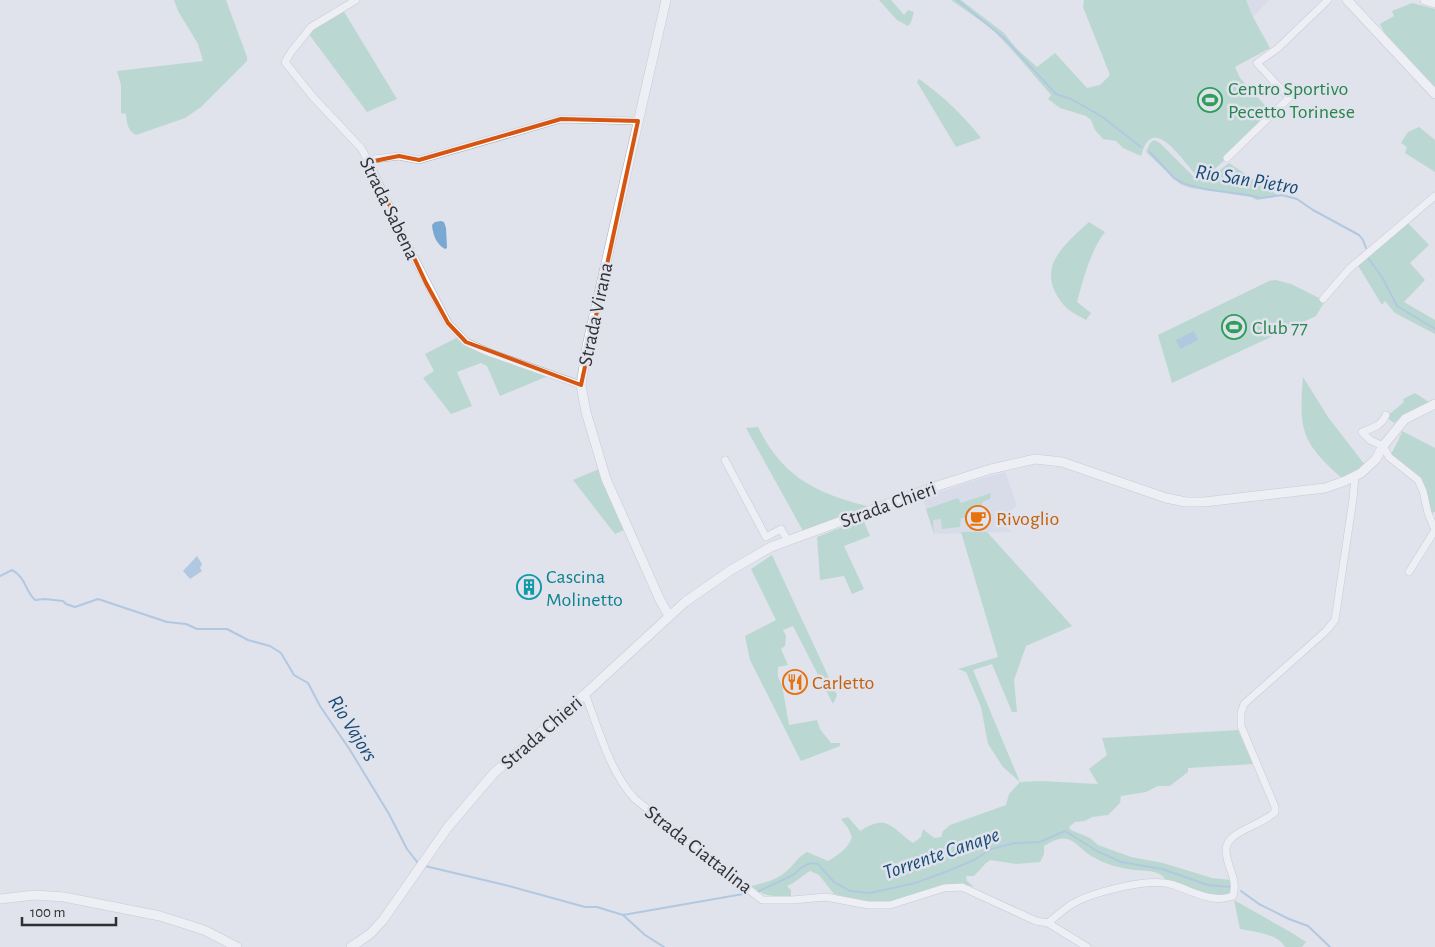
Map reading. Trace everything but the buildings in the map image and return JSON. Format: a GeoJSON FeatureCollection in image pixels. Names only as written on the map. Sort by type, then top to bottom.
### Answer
{"type":"FeatureCollection","features":[{"type":"Feature","properties":{"kind":"main road","name":"Strada Virana"},"geometry":{"type":"LineString","coordinates":[[666,0],[587,346],[581,385],[586,412],[606,480],[668,616]]}},
{"type":"Feature","properties":{"kind":"main road"},"geometry":{"type":"LineString","coordinates":[[1347,0],[1435,94]]}},
{"type":"Feature","properties":{"kind":"main road"},"geometry":{"type":"LineString","coordinates":[[1425,0],[1435,2]]}},
{"type":"Feature","properties":{"kind":"main road","name":"Strada Chieri"},"geometry":{"type":"LineString","coordinates":[[351,947],[370,934],[383,920],[448,826],[494,773],[585,694],[685,602],[731,570],[772,547],[934,487],[991,469],[1035,459],[1062,462],[1166,498],[1186,502],[1204,502],[1325,488],[1355,476],[1376,459],[1383,446],[1405,419],[1435,404]]}},
{"type":"Feature","properties":{"kind":"main road"},"geometry":{"type":"LineString","coordinates":[[0,899],[34,895],[64,897],[160,916],[204,930],[237,947]]}},
{"type":"Feature","properties":{"kind":"street","name":"Strada Sabena"},"geometry":{"type":"LineString","coordinates":[[356,0],[311,27],[291,52],[286,62],[313,98],[361,148],[426,283],[448,323],[466,342],[488,352],[581,385]]}},
{"type":"Feature","properties":{"kind":"street"},"geometry":{"type":"LineString","coordinates":[[1227,158],[1289,98],[1256,63],[1278,48],[1328,0]]}},
{"type":"Feature","properties":{"kind":"street"},"geometry":{"type":"LineString","coordinates":[[369,162],[375,159],[399,156],[419,160],[457,147],[561,119],[638,121]]}},
{"type":"Feature","properties":{"kind":"street"},"geometry":{"type":"LineString","coordinates":[[1323,299],[1349,269],[1435,196]]}},
{"type":"Feature","properties":{"kind":"street"},"geometry":{"type":"LineString","coordinates":[[1386,415],[1382,423],[1362,432],[1370,440],[1383,446],[1389,457],[1418,480],[1424,491],[1435,530],[1409,572]]}},
{"type":"Feature","properties":{"kind":"street"},"geometry":{"type":"LineString","coordinates":[[725,460],[766,537],[782,529],[788,541]]}},
{"type":"Feature","properties":{"kind":"street"},"geometry":{"type":"LineString","coordinates":[[1048,923],[1070,905],[1093,894],[1128,886],[1150,883],[1169,884],[1198,895],[1224,900],[1233,896],[1235,889],[1234,877],[1226,853],[1227,843],[1235,835],[1264,821],[1275,812],[1275,807],[1241,726],[1240,713],[1244,704],[1326,631],[1334,620],[1355,476]]}},
{"type":"Feature","properties":{"kind":"street","name":"Strada Ciattalina"},"geometry":{"type":"LineString","coordinates":[[585,694],[614,768],[624,787],[643,805],[762,900],[826,897],[868,905],[890,904],[944,888],[962,887],[1036,921],[1048,923],[1087,947]]}},
{"type":"Feature","properties":{"kind":"highlighted area"},"geometry":{"type":"Polygon","coordinates":[[[561,119],[638,121],[581,385],[466,342],[448,323],[426,283],[369,162],[399,156],[419,160],[561,119]]]}},
{"type":"Feature","properties":{"kind":"shaded area"},"geometry":{"type":"Polygon","coordinates":[[[1246,0],[1269,0],[1253,17],[1246,0]]]}},
{"type":"Feature","properties":{"kind":"shaded area"},"geometry":{"type":"Polygon","coordinates":[[[1005,472],[1017,505],[1002,520],[1011,532],[934,534],[923,498],[1005,472]]]}},
{"type":"Feature","properties":{"kind":"green space"},"geometry":{"type":"Polygon","coordinates":[[[174,0],[226,0],[247,61],[201,107],[185,118],[136,135],[129,129],[126,114],[121,113],[121,85],[117,71],[203,61],[198,44],[178,11],[174,0]]]}},
{"type":"Feature","properties":{"kind":"green space"},"geometry":{"type":"Polygon","coordinates":[[[879,0],[891,0],[904,15],[908,10],[914,12],[908,26],[897,20],[879,0]]]}},
{"type":"Feature","properties":{"kind":"green space","name":"Centro Sportivo Pecetto Torinese"},"geometry":{"type":"Polygon","coordinates":[[[951,0],[961,0],[1004,33],[1016,48],[1037,67],[1055,53],[1087,88],[1100,85],[1110,75],[1083,7],[1084,0],[1246,0],[1270,48],[1235,67],[1240,78],[1272,113],[1207,176],[1198,177],[1167,143],[1160,139],[1154,138],[1148,141],[1141,156],[1123,148],[1116,141],[1103,139],[1095,130],[1091,120],[1086,116],[1060,108],[1048,99],[1051,95],[991,28],[951,0]]]}},
{"type":"Feature","properties":{"kind":"green space"},"geometry":{"type":"Polygon","coordinates":[[[1412,3],[1435,9],[1435,87],[1385,34],[1380,24],[1394,16],[1392,11],[1412,3]]]}},
{"type":"Feature","properties":{"kind":"green space"},"geometry":{"type":"Polygon","coordinates":[[[343,10],[397,99],[367,112],[308,33],[343,10]]]}},
{"type":"Feature","properties":{"kind":"green space"},"geometry":{"type":"Polygon","coordinates":[[[919,79],[952,106],[981,138],[956,147],[917,82],[919,79]]]}},
{"type":"Feature","properties":{"kind":"green space"},"geometry":{"type":"Polygon","coordinates":[[[1419,127],[1435,140],[1435,172],[1405,153],[1407,147],[1401,143],[1408,132],[1419,127]]]}},
{"type":"Feature","properties":{"kind":"green space"},"geometry":{"type":"Polygon","coordinates":[[[1154,140],[1160,143],[1195,178],[1209,177],[1229,163],[1279,196],[1257,200],[1251,197],[1191,188],[1180,184],[1146,152],[1150,143],[1154,140]]]}},
{"type":"Feature","properties":{"kind":"green space"},"geometry":{"type":"Polygon","coordinates":[[[1089,222],[1105,232],[1092,256],[1077,302],[1091,313],[1086,320],[1062,303],[1052,284],[1051,271],[1056,258],[1064,247],[1089,222]]]}},
{"type":"Feature","properties":{"kind":"green space"},"geometry":{"type":"Polygon","coordinates":[[[1408,223],[1429,245],[1410,263],[1425,280],[1404,302],[1435,320],[1435,334],[1395,313],[1385,301],[1382,305],[1357,264],[1408,223]]]}},
{"type":"Feature","properties":{"kind":"green space","name":"Club 77"},"geometry":{"type":"Polygon","coordinates":[[[1276,280],[1291,284],[1325,301],[1316,316],[1172,383],[1158,335],[1269,281],[1276,280]]]}},
{"type":"Feature","properties":{"kind":"green space"},"geometry":{"type":"Polygon","coordinates":[[[458,337],[548,376],[500,396],[487,366],[481,363],[457,372],[472,406],[451,414],[423,378],[434,371],[425,354],[458,337]]]}},
{"type":"Feature","properties":{"kind":"green space"},"geometry":{"type":"Polygon","coordinates":[[[1303,377],[1328,417],[1365,465],[1354,473],[1342,478],[1328,465],[1311,444],[1303,423],[1303,377]]]}},
{"type":"Feature","properties":{"kind":"green space"},"geometry":{"type":"Polygon","coordinates":[[[1415,393],[1429,402],[1404,414],[1394,423],[1386,417],[1404,402],[1403,399],[1415,393]]]}},
{"type":"Feature","properties":{"kind":"green space"},"geometry":{"type":"Polygon","coordinates":[[[758,427],[767,444],[778,458],[802,480],[831,495],[867,506],[803,531],[746,428],[758,427]]]}},
{"type":"Feature","properties":{"kind":"green space"},"geometry":{"type":"Polygon","coordinates":[[[1402,431],[1435,448],[1435,512],[1431,513],[1425,488],[1391,454],[1402,431]]]}},
{"type":"Feature","properties":{"kind":"green space"},"geometry":{"type":"Polygon","coordinates":[[[599,469],[624,530],[615,534],[573,480],[599,469]]]}},
{"type":"Feature","properties":{"kind":"green space"},"geometry":{"type":"Polygon","coordinates":[[[991,493],[990,499],[982,502],[982,510],[979,510],[979,515],[968,515],[967,518],[961,518],[960,527],[942,529],[941,519],[933,520],[934,534],[926,509],[958,498],[961,503],[991,493]]]}},
{"type":"Feature","properties":{"kind":"green space"},"geometry":{"type":"Polygon","coordinates":[[[863,519],[870,536],[844,546],[864,589],[852,594],[844,576],[820,580],[817,537],[863,519]]]}},
{"type":"Feature","properties":{"kind":"green space"},"geometry":{"type":"Polygon","coordinates":[[[961,532],[987,532],[1072,626],[1026,646],[1014,680],[1017,712],[1012,712],[992,664],[973,670],[1020,782],[1003,767],[988,744],[981,707],[966,672],[958,669],[998,657],[961,532]]]}},
{"type":"Feature","properties":{"kind":"green space"},"geometry":{"type":"Polygon","coordinates":[[[772,555],[837,695],[833,704],[793,626],[783,630],[786,636],[785,646],[781,649],[788,665],[778,667],[778,677],[782,685],[789,725],[817,720],[820,729],[831,743],[840,743],[840,746],[801,761],[750,660],[745,636],[776,620],[751,569],[772,555]]]}},
{"type":"Feature","properties":{"kind":"green space"},"geometry":{"type":"Polygon","coordinates":[[[1238,730],[1253,764],[1188,768],[1188,772],[1170,786],[1158,786],[1146,792],[1121,796],[1120,803],[1108,815],[1075,822],[1069,827],[1071,830],[1090,838],[1098,845],[1131,857],[1163,863],[1212,878],[1231,880],[1230,894],[1201,893],[1165,879],[1158,873],[1111,865],[1095,858],[1067,839],[1053,841],[1044,846],[1044,854],[1040,862],[1016,864],[990,860],[974,876],[966,876],[967,881],[974,887],[964,884],[944,886],[889,902],[867,902],[834,894],[819,875],[810,871],[787,886],[791,890],[791,896],[770,896],[761,893],[751,886],[767,882],[781,875],[807,852],[828,861],[846,848],[852,837],[841,819],[848,817],[860,831],[877,823],[889,825],[913,843],[921,837],[923,829],[934,838],[941,837],[943,831],[950,825],[1006,805],[1009,794],[1020,782],[1040,781],[1098,784],[1089,769],[1107,755],[1102,738],[1238,730]]]}},
{"type":"Feature","properties":{"kind":"green space"},"geometry":{"type":"Polygon","coordinates":[[[1234,900],[1306,942],[1302,947],[1285,947],[1271,936],[1240,929],[1234,900]]]}},
{"type":"Feature","properties":{"kind":"water"},"geometry":{"type":"Polygon","coordinates":[[[435,222],[444,222],[446,228],[447,248],[445,249],[437,242],[432,229],[432,225],[435,222]]]}},
{"type":"Feature","properties":{"kind":"water"},"geometry":{"type":"Polygon","coordinates":[[[1194,331],[1198,340],[1180,349],[1176,340],[1194,331]]]}},
{"type":"Feature","properties":{"kind":"water"},"geometry":{"type":"Polygon","coordinates":[[[197,556],[202,564],[200,568],[202,571],[190,579],[183,571],[197,556]]]}},
{"type":"Feature","properties":{"kind":"waterway","name":"Rio San Pietro"},"geometry":{"type":"LineString","coordinates":[[957,0],[1004,38],[1056,94],[1071,99],[1101,116],[1141,147]]}},
{"type":"Feature","properties":{"kind":"waterway","name":"Rio San Pietro"},"geometry":{"type":"LineString","coordinates":[[1150,152],[1174,178],[1185,184],[1261,198],[1282,195],[1297,199],[1359,235],[1366,248]]}},
{"type":"Feature","properties":{"kind":"waterway","name":"Rio San Pietro"},"geometry":{"type":"LineString","coordinates":[[1368,258],[1382,277],[1397,306],[1435,329]]}},
{"type":"Feature","properties":{"kind":"waterway","name":"Rio Vajors"},"geometry":{"type":"LineString","coordinates":[[0,576],[12,570],[17,573],[35,600],[63,601],[75,607],[98,599],[167,622],[186,624],[197,629],[227,629],[248,640],[270,646],[281,653],[294,675],[308,683],[320,706],[350,750],[389,814],[407,849],[418,863]]}},
{"type":"Feature","properties":{"kind":"waterway","name":"Torrente Canape"},"geometry":{"type":"LineString","coordinates":[[757,892],[793,875],[802,867],[811,863],[818,864],[834,882],[850,891],[870,893],[915,883],[974,860],[991,849],[1015,843],[1040,842],[1065,831],[1097,851],[1121,862],[1162,869],[1208,885],[1230,887]]}},
{"type":"Feature","properties":{"kind":"waterway","name":"Rio Vajors"},"geometry":{"type":"LineString","coordinates":[[425,866],[585,907],[597,907],[623,915],[645,935],[664,947]]}},
{"type":"Feature","properties":{"kind":"waterway","name":"Torrente Canape"},"geometry":{"type":"LineString","coordinates":[[1241,891],[1259,904],[1308,926],[1330,947]]}},
{"type":"Feature","properties":{"kind":"waterway","name":"Torrente Canape"},"geometry":{"type":"LineString","coordinates":[[623,915],[749,893]]}},
{"type":"Feature","properties":{"kind":"place","name":"Centro Sportivo Pecetto Torinese"},"geometry":{"type":"Point","coordinates":[1210,100]}},
{"type":"Feature","properties":{"kind":"place","name":"Club 77"},"geometry":{"type":"Point","coordinates":[1234,327]}},
{"type":"Feature","properties":{"kind":"place","name":"Rivoglio"},"geometry":{"type":"Point","coordinates":[978,518]}},
{"type":"Feature","properties":{"kind":"place","name":"Cascina Molinetto"},"geometry":{"type":"Point","coordinates":[529,587]}},
{"type":"Feature","properties":{"kind":"place","name":"Carletto"},"geometry":{"type":"Point","coordinates":[795,682]}}]}
